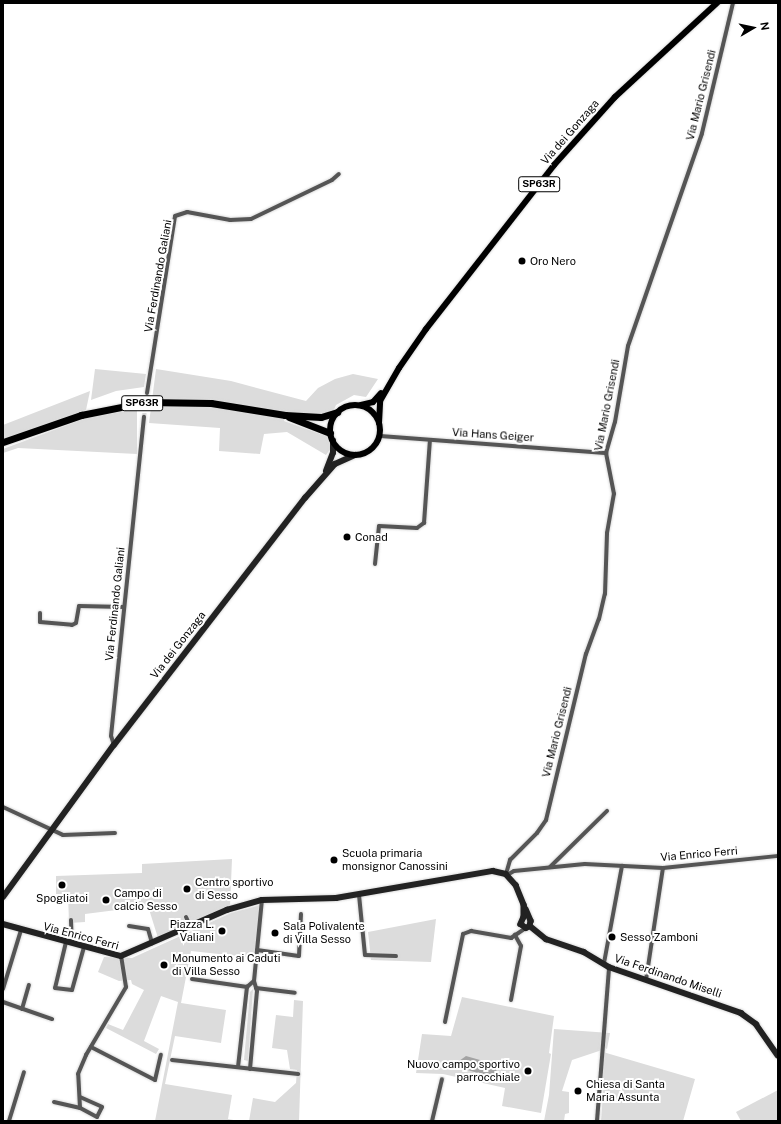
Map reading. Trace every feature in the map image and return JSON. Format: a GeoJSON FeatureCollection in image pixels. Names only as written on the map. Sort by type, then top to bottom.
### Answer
{"type":"FeatureCollection","features":[{"type":"Feature","properties":{"kind":"highway","name":"SP63R"},"geometry":{"type":"LineString","coordinates":[[3,442],[81,415],[146,402],[211,403],[285,415],[320,417],[337,412]]}},
{"type":"Feature","properties":{"kind":"highway","name":"SP63R"},"geometry":{"type":"LineString","coordinates":[[285,415],[330,433]]}},
{"type":"Feature","properties":{"kind":"main road","name":"Via dei Gonzaga"},"geometry":{"type":"LineString","coordinates":[[386,388],[426,329],[584,129],[659,55],[717,3]]}},
{"type":"Feature","properties":{"kind":"main road","name":"SP63R"},"geometry":{"type":"LineString","coordinates":[[337,412],[348,406],[373,402],[386,388]]}},
{"type":"Feature","properties":{"kind":"main road","name":"SP63R"},"geometry":{"type":"LineString","coordinates":[[379,436],[380,401],[386,388]]}},
{"type":"Feature","properties":{"kind":"main road"},"geometry":{"type":"LineString","coordinates":[[361,405],[372,412],[379,423]]}},
{"type":"Feature","properties":{"kind":"main road"},"geometry":{"type":"LineString","coordinates":[[337,412],[331,421],[330,433],[333,441],[342,451],[355,455],[370,449],[379,436]]}},
{"type":"Feature","properties":{"kind":"street","name":"Via Mario Grisendi"},"geometry":{"type":"LineString","coordinates":[[507,875],[510,860],[537,833],[546,820],[584,661],[605,594],[607,533],[614,494],[606,453],[616,415],[628,346],[702,133],[733,3]]}},
{"type":"Feature","properties":{"kind":"street","name":"Via Ferdinando Galiani"},"geometry":{"type":"LineString","coordinates":[[147,393],[176,216],[187,212],[230,220],[251,219],[332,180],[339,174]]}},
{"type":"Feature","properties":{"kind":"street","name":"Via Ferdinando Galiani"},"geometry":{"type":"LineString","coordinates":[[114,745],[111,736],[144,418]]}},
{"type":"Feature","properties":{"kind":"street","name":"Via Hans Geiger"},"geometry":{"type":"LineString","coordinates":[[379,436],[606,453]]}},
{"type":"Feature","properties":{"kind":"street"},"geometry":{"type":"LineString","coordinates":[[376,564],[379,526],[417,528],[424,523],[430,440]]}},
{"type":"Feature","properties":{"kind":"street","name":"Via dei Gonzaga"},"geometry":{"type":"LineString","coordinates":[[3,897],[114,745],[322,477],[331,462],[333,441]]}},
{"type":"Feature","properties":{"kind":"street","name":"Via dei Gonzaga"},"geometry":{"type":"LineString","coordinates":[[322,477],[343,459],[355,455]]}},
{"type":"Feature","properties":{"kind":"street"},"geometry":{"type":"LineString","coordinates":[[40,613],[40,622],[72,625],[76,623],[79,606],[124,607]]}},
{"type":"Feature","properties":{"kind":"street"},"geometry":{"type":"LineString","coordinates":[[3,807],[53,829],[63,835],[115,833]]}},
{"type":"Feature","properties":{"kind":"street"},"geometry":{"type":"LineString","coordinates":[[549,868],[607,811]]}},
{"type":"Feature","properties":{"kind":"street","name":"Via Enrico Ferri"},"geometry":{"type":"LineString","coordinates":[[3,924],[121,956],[227,910],[262,900],[323,899],[358,895],[489,872],[507,875],[514,871],[584,864],[663,868],[778,856]]}},
{"type":"Feature","properties":{"kind":"street"},"geometry":{"type":"LineString","coordinates":[[597,1121],[606,965],[622,866]]}},
{"type":"Feature","properties":{"kind":"street"},"geometry":{"type":"LineString","coordinates":[[646,980],[663,868]]}},
{"type":"Feature","properties":{"kind":"street"},"geometry":{"type":"LineString","coordinates":[[445,1022],[462,936],[467,931],[503,938],[516,935],[527,923],[524,905],[516,885],[507,875]]}},
{"type":"Feature","properties":{"kind":"street"},"geometry":{"type":"LineString","coordinates":[[358,895],[365,955],[396,956]]}},
{"type":"Feature","properties":{"kind":"street"},"geometry":{"type":"LineString","coordinates":[[250,1069],[256,988],[254,981],[262,900]]}},
{"type":"Feature","properties":{"kind":"street"},"geometry":{"type":"LineString","coordinates":[[257,950],[299,956],[301,914]]}},
{"type":"Feature","properties":{"kind":"street"},"geometry":{"type":"LineString","coordinates":[[186,917],[190,926]]}},
{"type":"Feature","properties":{"kind":"street"},"geometry":{"type":"LineString","coordinates":[[71,920],[69,943],[55,988],[72,990],[84,947]]}},
{"type":"Feature","properties":{"kind":"street","name":"Via Ferdinando Miselli"},"geometry":{"type":"LineString","coordinates":[[527,923],[546,939],[584,952],[606,965],[742,1012],[756,1024],[778,1056]]}},
{"type":"Feature","properties":{"kind":"street","name":"Via Enrico Ferri"},"geometry":{"type":"LineString","coordinates":[[129,926],[148,929],[152,943]]}},
{"type":"Feature","properties":{"kind":"street"},"geometry":{"type":"LineString","coordinates":[[3,989],[21,930]]}},
{"type":"Feature","properties":{"kind":"street"},"geometry":{"type":"LineString","coordinates":[[511,1000],[521,946],[516,935]]}},
{"type":"Feature","properties":{"kind":"street"},"geometry":{"type":"LineString","coordinates":[[80,1108],[78,1074],[91,1047],[126,987],[121,956]]}},
{"type":"Feature","properties":{"kind":"street"},"geometry":{"type":"LineString","coordinates":[[192,979],[247,987]]}},
{"type":"Feature","properties":{"kind":"street"},"geometry":{"type":"LineString","coordinates":[[238,1067],[247,987],[254,981]]}},
{"type":"Feature","properties":{"kind":"street"},"geometry":{"type":"LineString","coordinates":[[22,1009],[29,985]]}},
{"type":"Feature","properties":{"kind":"street"},"geometry":{"type":"LineString","coordinates":[[256,988],[295,993]]}},
{"type":"Feature","properties":{"kind":"street"},"geometry":{"type":"LineString","coordinates":[[3,1002],[52,1019]]}},
{"type":"Feature","properties":{"kind":"street"},"geometry":{"type":"LineString","coordinates":[[91,1047],[155,1080],[161,1055]]}},
{"type":"Feature","properties":{"kind":"street"},"geometry":{"type":"LineString","coordinates":[[172,1060],[298,1074]]}},
{"type":"Feature","properties":{"kind":"street"},"geometry":{"type":"LineString","coordinates":[[9,1121],[24,1072]]}},
{"type":"Feature","properties":{"kind":"street"},"geometry":{"type":"LineString","coordinates":[[432,1121],[442,1079]]}},
{"type":"Feature","properties":{"kind":"street"},"geometry":{"type":"LineString","coordinates":[[54,1102],[80,1108],[97,1117],[102,1107],[80,1097]]}},
{"type":"Feature","properties":{"kind":"shaded area"},"geometry":{"type":"Polygon","coordinates":[[[95,369],[146,374],[144,387],[116,391],[91,400],[95,369]]]}},
{"type":"Feature","properties":{"kind":"shaded area"},"geometry":{"type":"Polygon","coordinates":[[[156,369],[231,381],[306,401],[318,388],[335,379],[353,374],[378,379],[366,397],[354,395],[336,405],[333,412],[320,414],[286,412],[284,421],[329,437],[331,448],[326,455],[287,432],[264,434],[260,454],[219,451],[220,428],[149,423],[156,369]]]}},
{"type":"Feature","properties":{"kind":"shaded area"},"geometry":{"type":"Polygon","coordinates":[[[90,391],[86,410],[3,439],[3,425],[90,391]]]}},
{"type":"Feature","properties":{"kind":"shaded area"},"geometry":{"type":"Polygon","coordinates":[[[137,409],[137,454],[18,448],[3,453],[3,449],[86,418],[137,409]]]}},
{"type":"Feature","properties":{"kind":"shaded area","name":"Centro sportivo di Sesso"},"geometry":{"type":"Polygon","coordinates":[[[232,859],[230,907],[158,938],[148,906],[85,914],[85,922],[69,923],[68,894],[56,894],[56,876],[142,873],[142,864],[232,859]]]}},
{"type":"Feature","properties":{"kind":"shaded area"},"geometry":{"type":"Polygon","coordinates":[[[261,905],[256,958],[191,951],[181,1003],[226,1010],[221,1043],[175,1036],[165,1084],[232,1095],[228,1119],[239,1121],[155,1121],[178,1002],[161,996],[144,1041],[159,1049],[156,1054],[106,1028],[108,1024],[123,1030],[144,990],[132,984],[131,980],[119,981],[98,972],[104,957],[132,958],[231,913],[261,905]]]}},
{"type":"Feature","properties":{"kind":"shaded area"},"geometry":{"type":"Polygon","coordinates":[[[436,919],[431,962],[371,960],[368,932],[436,919]]]}},
{"type":"Feature","properties":{"kind":"shaded area"},"geometry":{"type":"Polygon","coordinates":[[[253,989],[248,1061],[244,1060],[250,992],[253,989]]]}},
{"type":"Feature","properties":{"kind":"shaded area"},"geometry":{"type":"Polygon","coordinates":[[[462,997],[554,1016],[549,1053],[551,1054],[541,1113],[502,1106],[505,1088],[443,1074],[416,1073],[422,1034],[451,1036],[462,997]]]}},
{"type":"Feature","properties":{"kind":"shaded area"},"geometry":{"type":"Polygon","coordinates":[[[294,1000],[303,1001],[299,1121],[249,1121],[253,1098],[275,1102],[296,1083],[297,1070],[290,1069],[287,1050],[272,1048],[276,1015],[293,1017],[294,1000]]]}},
{"type":"Feature","properties":{"kind":"shaded area"},"geometry":{"type":"Polygon","coordinates":[[[554,1029],[610,1033],[607,1049],[603,1047],[603,1052],[695,1079],[683,1121],[601,1121],[604,1080],[601,1077],[602,1050],[572,1060],[562,1091],[569,1092],[569,1113],[565,1114],[564,1121],[544,1121],[549,1095],[554,1029]]]}},
{"type":"Feature","properties":{"kind":"shaded area"},"geometry":{"type":"Polygon","coordinates":[[[466,1056],[494,1064],[497,1072],[489,1076],[464,1069],[459,1061],[466,1056]]]}},
{"type":"Feature","properties":{"kind":"shaded area"},"geometry":{"type":"Polygon","coordinates":[[[778,1090],[778,1121],[741,1121],[736,1112],[778,1090]]]}},
{"type":"Feature","properties":{"kind":"tunnel"},"geometry":{"type":"LineString","coordinates":[[144,417],[147,393]]}},
{"type":"Feature","properties":{"kind":"place","name":"Oro Nero"},"geometry":{"type":"Point","coordinates":[522,261]}},
{"type":"Feature","properties":{"kind":"place","name":"Conad"},"geometry":{"type":"Point","coordinates":[347,537]}},
{"type":"Feature","properties":{"kind":"place","name":"Scuola primaria monsignor Canossini"},"geometry":{"type":"Point","coordinates":[334,860]}},
{"type":"Feature","properties":{"kind":"place","name":"Spogliatoi"},"geometry":{"type":"Point","coordinates":[62,885]}},
{"type":"Feature","properties":{"kind":"place","name":"Centro sportivo di Sesso"},"geometry":{"type":"Point","coordinates":[187,889]}},
{"type":"Feature","properties":{"kind":"place","name":"Campo di calcio Sesso"},"geometry":{"type":"Point","coordinates":[106,900]}},
{"type":"Feature","properties":{"kind":"place","name":"Piazza L. Valiani"},"geometry":{"type":"Point","coordinates":[222,931]}},
{"type":"Feature","properties":{"kind":"place","name":"Sala Polivalente di Villa Sesso"},"geometry":{"type":"Point","coordinates":[275,933]}},
{"type":"Feature","properties":{"kind":"place","name":"Sesso Zamboni"},"geometry":{"type":"Point","coordinates":[612,937]}},
{"type":"Feature","properties":{"kind":"place","name":"Monumento ai Caduti di Villa Sesso"},"geometry":{"type":"Point","coordinates":[164,965]}},
{"type":"Feature","properties":{"kind":"place","name":"Nuovo campo sportivo parrocchiale"},"geometry":{"type":"Point","coordinates":[528,1071]}},
{"type":"Feature","properties":{"kind":"place","name":"Chiesa di Santa Maria Assunta"},"geometry":{"type":"Point","coordinates":[578,1091]}}]}
